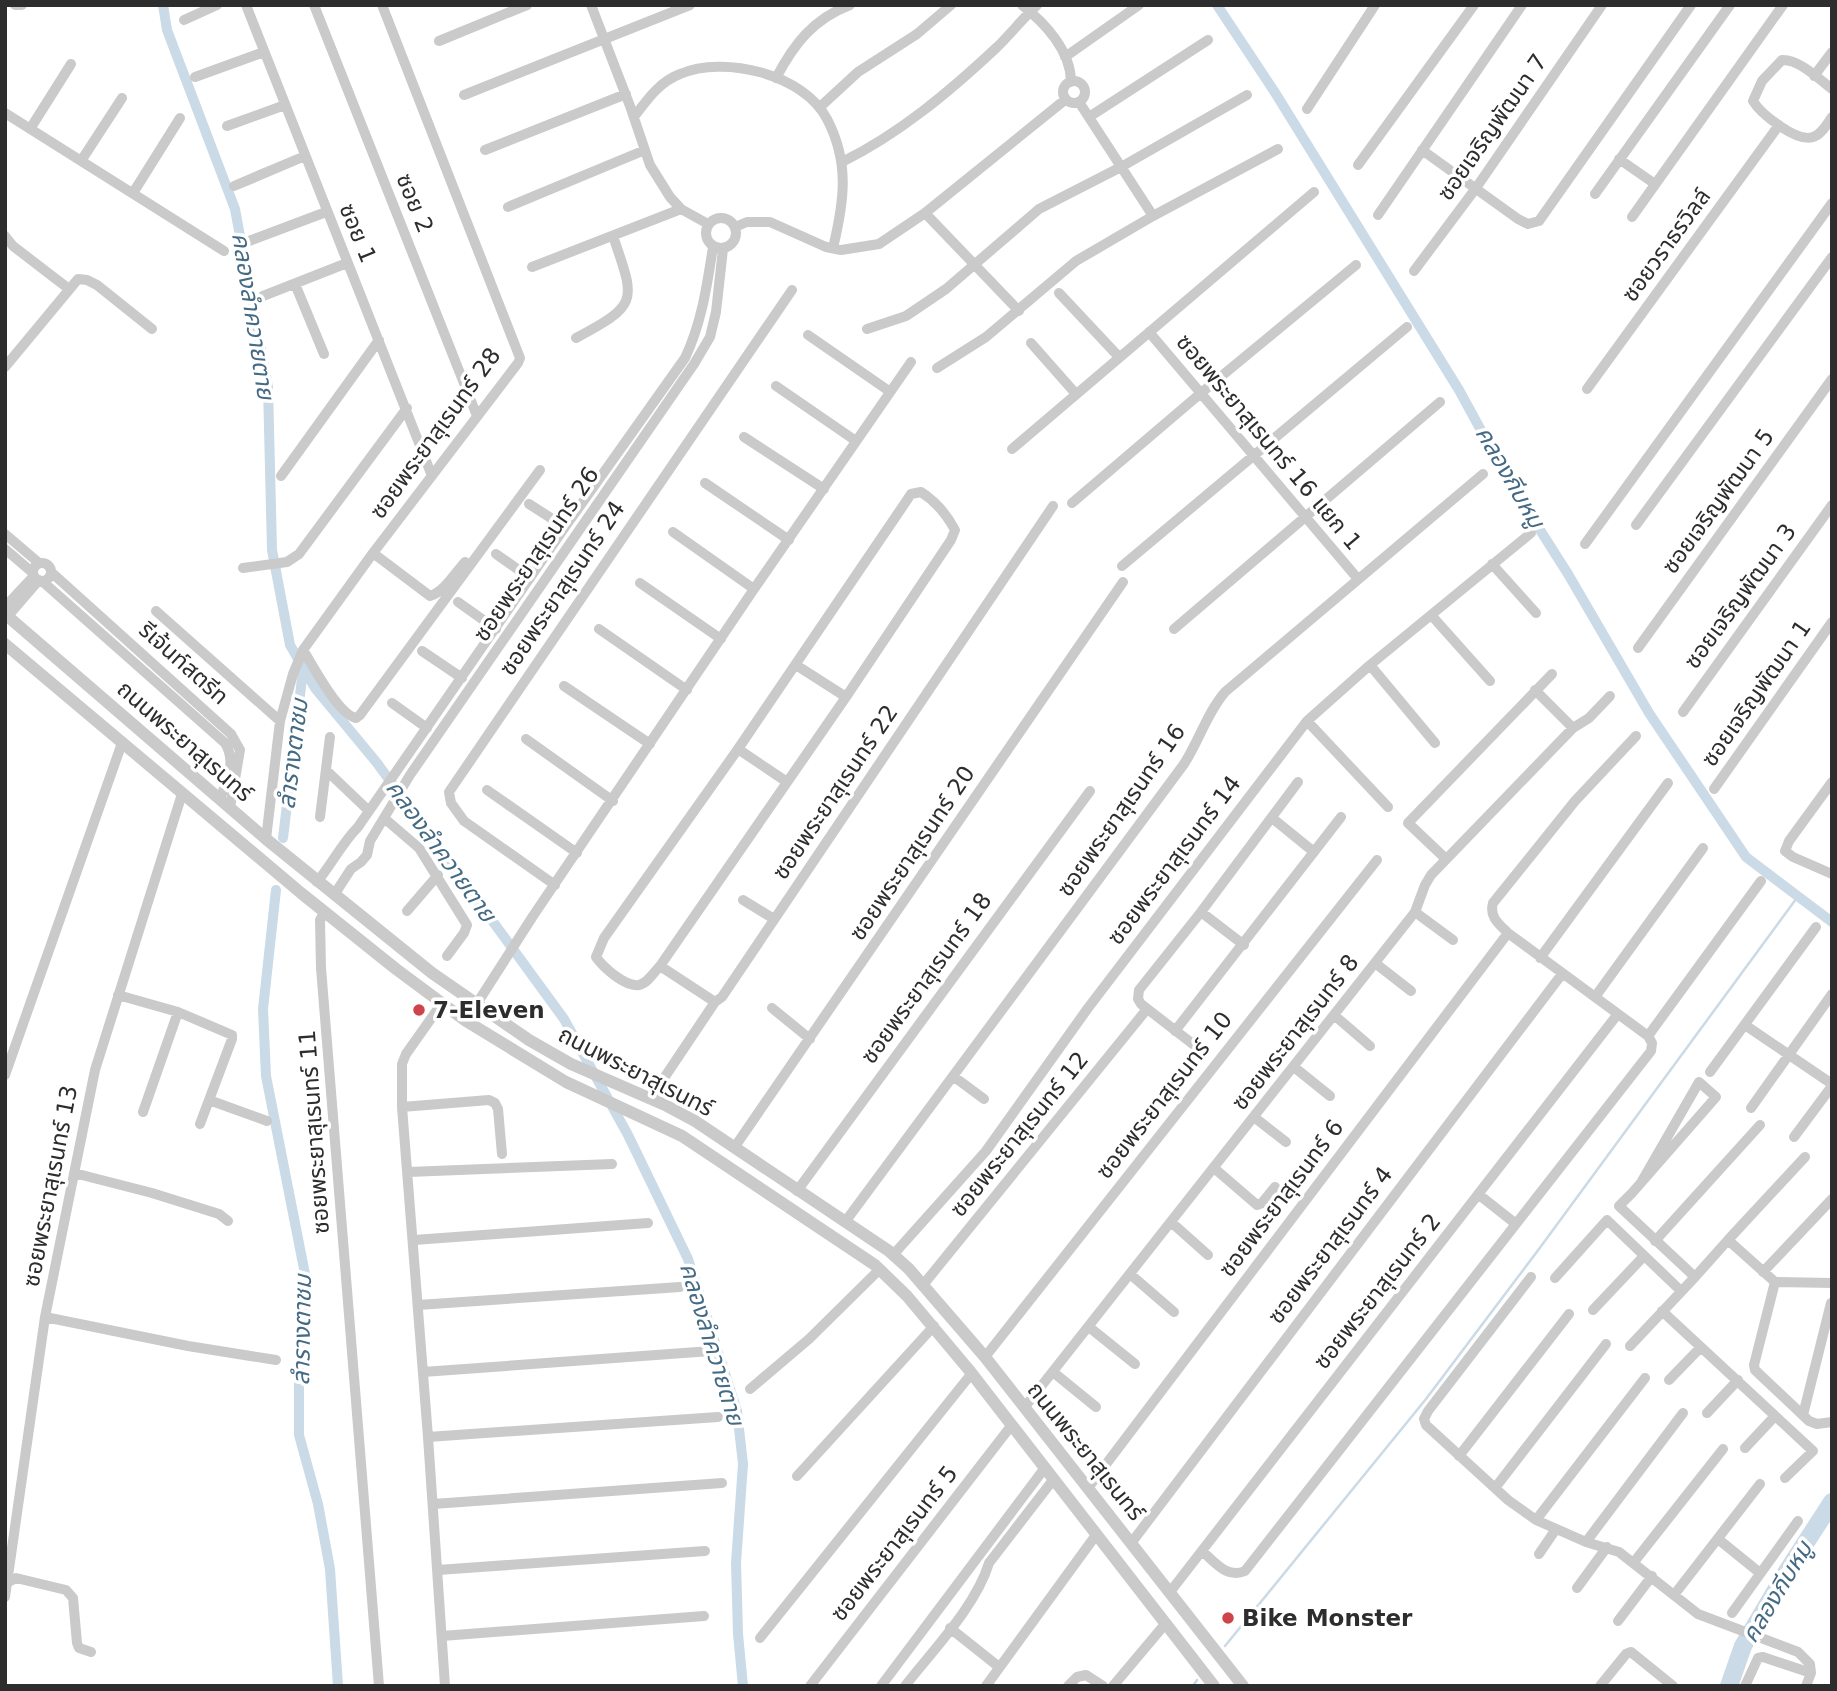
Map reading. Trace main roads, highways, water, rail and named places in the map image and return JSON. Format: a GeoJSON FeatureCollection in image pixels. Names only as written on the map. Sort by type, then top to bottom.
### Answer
{"type":"FeatureCollection","features":[{"type":"Feature","properties":{"kind":"waterway","name":"คลองลำควายตาย"},"geometry":{"type":"LineString","coordinates":[[163,5],[167,30],[235,209],[268,387],[272,550],[290,645],[315,688],[377,763],[564,1019],[628,1135],[688,1259],[737,1411],[743,1464],[736,1563],[743,1686]]}},
{"type":"Feature","properties":{"kind":"waterway","name":"คลองกีบหมู"},"geometry":{"type":"LineString","coordinates":[[1217,5],[1274,91],[1459,390],[1507,478],[1568,574],[1649,713],[1746,857],[1832,922]]}},
{"type":"Feature","properties":{"kind":"waterway","name":"ลำรางตาชม"},"geometry":{"type":"LineString","coordinates":[[283,838],[303,670]]}},
{"type":"Feature","properties":{"kind":"waterway","name":"ลำรางตาชม"},"geometry":{"type":"LineString","coordinates":[[276,890],[263,1009],[266,1076],[306,1279],[299,1365],[299,1435],[318,1504],[330,1569],[338,1686]]}},
{"type":"Feature","properties":{"kind":"waterway"},"geometry":{"type":"LineString","coordinates":[[1225,1646],[1426,1399],[1799,895]]}},
{"type":"Feature","properties":{"kind":"waterway","name":"คลองกีบหมู"},"geometry":{"type":"LineString","coordinates":[[1729,1686],[1743,1646],[1832,1502]]}},
{"type":"Feature","properties":{"kind":"waterway"},"geometry":{"type":"LineString","coordinates":[[1193,1686],[1197,1680]]}},
{"type":"Feature","properties":{"kind":"place","name":"7-Eleven"},"geometry":{"type":"Point","coordinates":[419,1010]}},
{"type":"Feature","properties":{"kind":"place","name":"Bike Monster"},"geometry":{"type":"Point","coordinates":[1228,1618]}}]}
